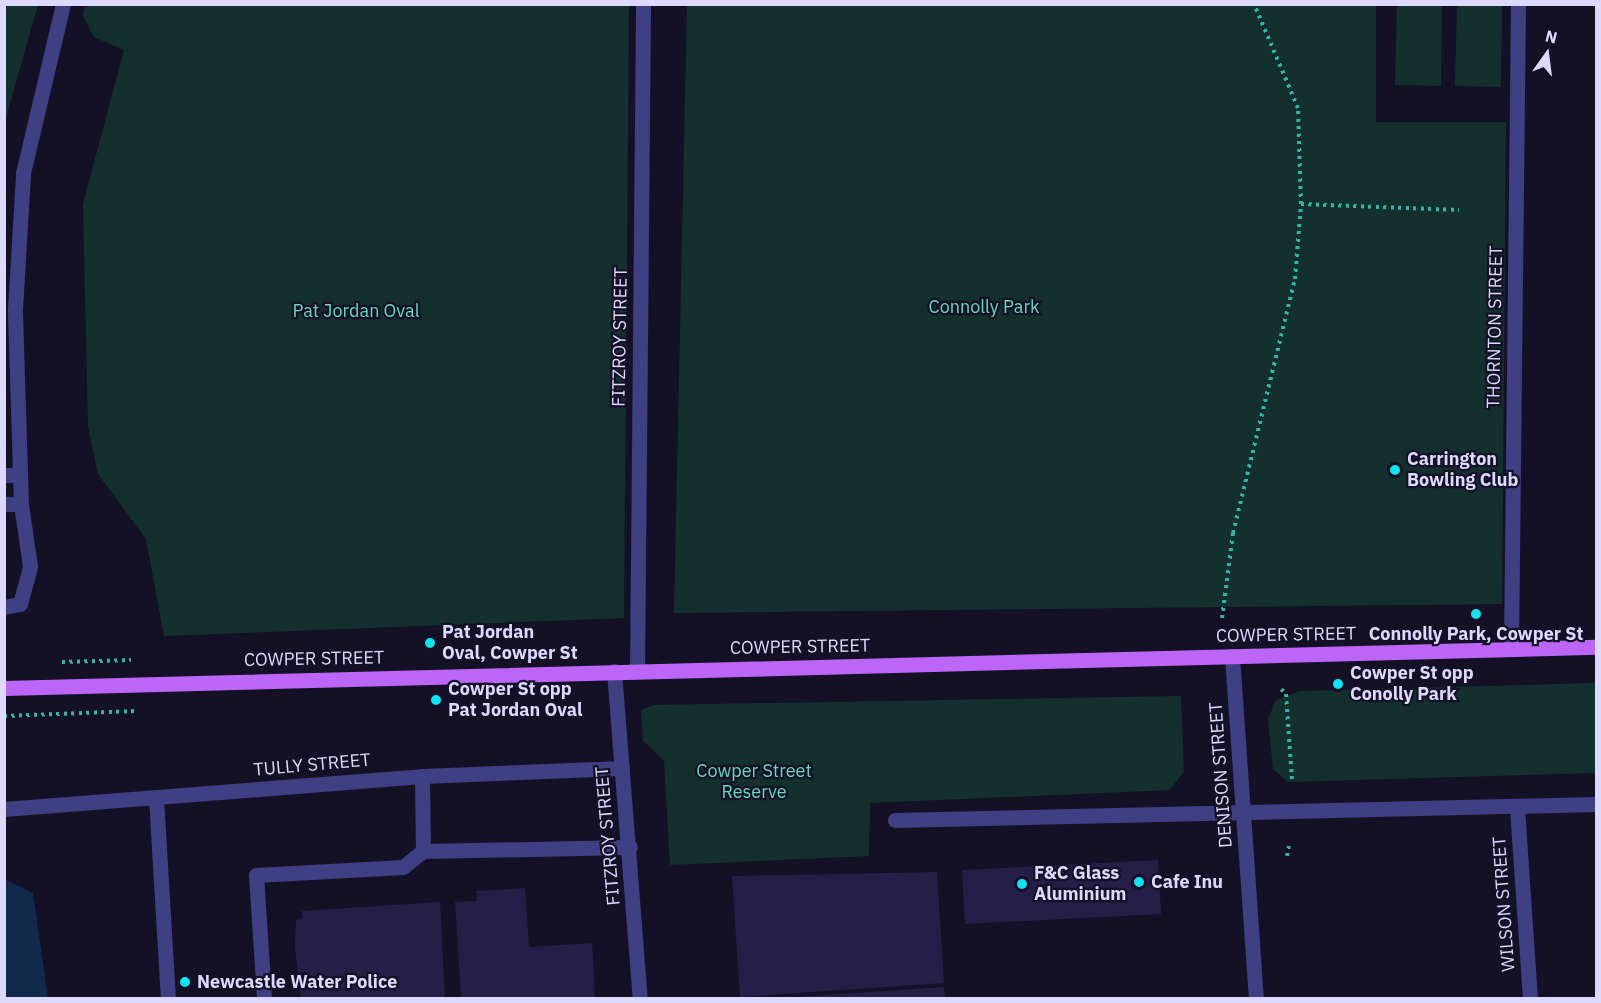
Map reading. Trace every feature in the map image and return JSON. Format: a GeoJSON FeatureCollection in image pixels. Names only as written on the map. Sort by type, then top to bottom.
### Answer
{"type":"FeatureCollection","features":[{"type":"Feature","properties":{"kind":"main road","name":"COWPER STREET"},"geometry":{"type":"LineString","coordinates":[[4,688],[1596,647]]}},
{"type":"Feature","properties":{"kind":"street"},"geometry":{"type":"LineString","coordinates":[[4,607],[20,604],[30,566],[21,504],[12,475],[15,309],[23,172],[63,4]]}},
{"type":"Feature","properties":{"kind":"street","name":"FITZROY STREET"},"geometry":{"type":"LineString","coordinates":[[637,671],[644,4]]}},
{"type":"Feature","properties":{"kind":"street","name":"THORNTON STREET"},"geometry":{"type":"LineString","coordinates":[[1511,650],[1518,4]]}},
{"type":"Feature","properties":{"kind":"street"},"geometry":{"type":"LineString","coordinates":[[4,504],[21,504]]}},
{"type":"Feature","properties":{"kind":"street","name":"DENISON STREET"},"geometry":{"type":"LineString","coordinates":[[1232,656],[1256,999]]}},
{"type":"Feature","properties":{"kind":"street","name":"FITZROY STREET"},"geometry":{"type":"LineString","coordinates":[[614,671],[630,847],[640,999]]}},
{"type":"Feature","properties":{"kind":"street","name":"TULLY STREET"},"geometry":{"type":"LineString","coordinates":[[4,809],[422,776],[622,768]]}},
{"type":"Feature","properties":{"kind":"street"},"geometry":{"type":"LineString","coordinates":[[422,776],[423,851]]}},
{"type":"Feature","properties":{"kind":"street"},"geometry":{"type":"LineString","coordinates":[[156,798],[168,999]]}},
{"type":"Feature","properties":{"kind":"street"},"geometry":{"type":"LineString","coordinates":[[895,820],[1518,808],[1596,804]]}},
{"type":"Feature","properties":{"kind":"street","name":"WILSON STREET"},"geometry":{"type":"LineString","coordinates":[[1518,808],[1530,999]]}},
{"type":"Feature","properties":{"kind":"street"},"geometry":{"type":"LineString","coordinates":[[264,999],[256,875],[403,867],[423,851],[630,847]]}},
{"type":"Feature","properties":{"kind":"path"},"geometry":{"type":"LineString","coordinates":[[1222,618],[1233,533],[1295,279],[1301,204],[1298,108],[1254,4]]}},
{"type":"Feature","properties":{"kind":"path"},"geometry":{"type":"LineString","coordinates":[[1301,204],[1459,210]]}},
{"type":"Feature","properties":{"kind":"path"},"geometry":{"type":"LineString","coordinates":[[50,663],[131,660]]}},
{"type":"Feature","properties":{"kind":"path"},"geometry":{"type":"LineString","coordinates":[[1281,689],[1286,694],[1292,780]]}},
{"type":"Feature","properties":{"kind":"path"},"geometry":{"type":"LineString","coordinates":[[4,716],[135,711]]}},
{"type":"Feature","properties":{"kind":"path"},"geometry":{"type":"LineString","coordinates":[[1287,856],[1289,846]]}},
{"type":"Feature","properties":{"kind":"green space","name":"Pat Jordan Oval"},"geometry":{"type":"Polygon","coordinates":[[[85,4],[629,5],[624,618],[164,636],[146,539],[98,474],[88,426],[83,204],[124,50],[94,37],[83,16],[85,4]]]}},
{"type":"Feature","properties":{"kind":"green space"},"geometry":{"type":"Polygon","coordinates":[[[1397,4],[1442,5],[1441,86],[1395,85],[1397,4]]]}},
{"type":"Feature","properties":{"kind":"green space"},"geometry":{"type":"Polygon","coordinates":[[[4,5],[38,5],[5,121],[4,5]]]}},
{"type":"Feature","properties":{"kind":"green space","name":"Connolly Park"},"geometry":{"type":"Polygon","coordinates":[[[687,5],[1376,5],[1376,122],[1506,122],[1502,604],[674,613],[687,5]]]}},
{"type":"Feature","properties":{"kind":"green space"},"geometry":{"type":"Polygon","coordinates":[[[1457,5],[1502,5],[1501,87],[1455,86],[1457,5]]]}},
{"type":"Feature","properties":{"kind":"green space"},"geometry":{"type":"Polygon","coordinates":[[[1596,683],[1596,773],[1288,782],[1273,769],[1268,719],[1276,700],[1300,691],[1596,683]]]}},
{"type":"Feature","properties":{"kind":"green space","name":"Cowper Street Reserve"},"geometry":{"type":"Polygon","coordinates":[[[1181,696],[1184,771],[1170,790],[870,803],[869,856],[670,865],[664,761],[643,740],[641,710],[654,705],[1181,696]]]}},
{"type":"Feature","properties":{"kind":"water"},"geometry":{"type":"Polygon","coordinates":[[[4,879],[33,893],[48,998],[5,998],[4,879]]]}},
{"type":"Feature","properties":{"kind":"building"},"geometry":{"type":"Polygon","coordinates":[[[1158,860],[1161,914],[965,924],[962,870],[1158,860]]]}},
{"type":"Feature","properties":{"kind":"building"},"geometry":{"type":"Polygon","coordinates":[[[937,872],[944,983],[740,997],[732,876],[937,872]]]}},
{"type":"Feature","properties":{"kind":"building"},"geometry":{"type":"Polygon","coordinates":[[[525,888],[529,947],[592,943],[595,998],[461,998],[455,902],[477,901],[476,891],[525,888]]]}},
{"type":"Feature","properties":{"kind":"building"},"geometry":{"type":"Polygon","coordinates":[[[440,902],[445,998],[301,998],[295,947],[296,920],[302,919],[302,911],[440,902]]]}},
{"type":"Feature","properties":{"kind":"building"},"geometry":{"type":"Polygon","coordinates":[[[944,987],[945,998],[795,998],[795,997],[944,987]]]}},
{"type":"Feature","properties":{"kind":"place","name":"Carrington Bowling Club"},"geometry":{"type":"Point","coordinates":[1395,470]}},
{"type":"Feature","properties":{"kind":"place","name":"Connolly Park, Cowper St"},"geometry":{"type":"Point","coordinates":[1476,614]}},
{"type":"Feature","properties":{"kind":"place","name":"Pat Jordan Oval, Cowper St"},"geometry":{"type":"Point","coordinates":[430,643]}},
{"type":"Feature","properties":{"kind":"place","name":"Cowper St opp Conolly Park"},"geometry":{"type":"Point","coordinates":[1338,684]}},
{"type":"Feature","properties":{"kind":"place","name":"Cowper St opp Pat Jordan Oval"},"geometry":{"type":"Point","coordinates":[436,700]}},
{"type":"Feature","properties":{"kind":"place","name":"Cafe Inu"},"geometry":{"type":"Point","coordinates":[1139,882]}},
{"type":"Feature","properties":{"kind":"place","name":"F&C Glass Aluminium"},"geometry":{"type":"Point","coordinates":[1022,884]}},
{"type":"Feature","properties":{"kind":"place","name":"Newcastle Water Police"},"geometry":{"type":"Point","coordinates":[185,982]}}]}
